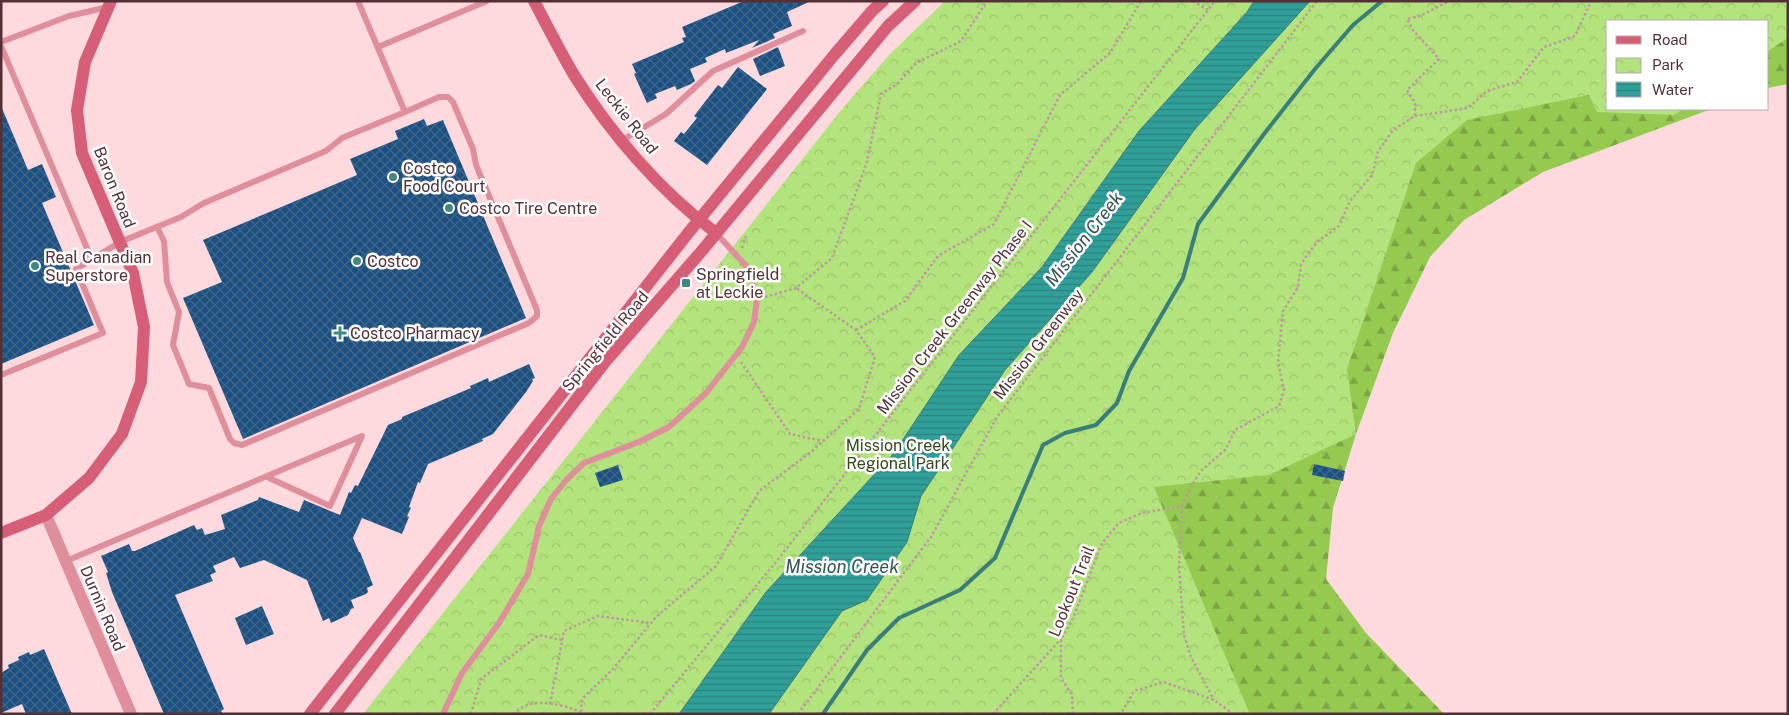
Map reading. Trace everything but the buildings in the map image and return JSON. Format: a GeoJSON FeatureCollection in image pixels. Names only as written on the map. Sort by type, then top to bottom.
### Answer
{"type":"FeatureCollection","features":[{"type":"Feature","properties":{"kind":"main road","name":"Leckie Road"},"geometry":{"type":"LineString","coordinates":[[534,1],[575,75],[621,141],[684,209],[716,233]]}},
{"type":"Feature","properties":{"kind":"main road","name":"Springfield Road"},"geometry":{"type":"LineString","coordinates":[[310,714],[699,220],[835,54],[883,1]]}},
{"type":"Feature","properties":{"kind":"main road","name":"Springfield Road"},"geometry":{"type":"LineString","coordinates":[[335,714],[605,362],[716,233],[888,26],[915,1]]}},
{"type":"Feature","properties":{"kind":"main road","name":"Baron Road"},"geometry":{"type":"LineString","coordinates":[[1,533],[46,515],[89,478],[122,434],[141,382],[144,327],[133,273],[82,153],[77,110],[85,62],[109,4]]}},
{"type":"Feature","properties":{"kind":"street","name":"Durnin Road"},"geometry":{"type":"LineString","coordinates":[[46,515],[131,714]]}},
{"type":"Feature","properties":{"kind":"lane"},"geometry":{"type":"LineString","coordinates":[[358,1],[405,112]]}},
{"type":"Feature","properties":{"kind":"lane"},"geometry":{"type":"LineString","coordinates":[[378,48],[487,1]]}},
{"type":"Feature","properties":{"kind":"lane"},"geometry":{"type":"LineString","coordinates":[[1,42],[69,16],[109,4]]}},
{"type":"Feature","properties":{"kind":"lane"},"geometry":{"type":"LineString","coordinates":[[621,141],[666,114],[713,71],[803,31]]}},
{"type":"Feature","properties":{"kind":"lane"},"geometry":{"type":"LineString","coordinates":[[1,46],[92,260]]}},
{"type":"Feature","properties":{"kind":"lane"},"geometry":{"type":"LineString","coordinates":[[1,375],[103,333],[76,269],[120,242],[181,217],[204,203],[326,151],[342,138],[439,97],[448,97],[453,102],[473,149],[476,165],[537,310],[537,316],[529,323],[242,445],[234,443],[230,438],[209,388],[189,384],[173,345],[179,312],[166,282],[164,241],[157,227]]}},
{"type":"Feature","properties":{"kind":"lane"},"geometry":{"type":"LineString","coordinates":[[444,714],[462,673],[499,623],[528,574],[539,526],[551,499],[567,479],[584,463],[641,442],[669,427],[706,392],[742,347],[754,322],[757,299],[748,268],[716,233]]}},
{"type":"Feature","properties":{"kind":"lane"},"geometry":{"type":"LineString","coordinates":[[66,562],[362,436],[330,506],[267,477]]}},
{"type":"Feature","properties":{"kind":"path"},"geometry":{"type":"LineString","coordinates":[[757,299],[796,288],[832,258],[867,162],[881,94],[897,84],[916,63],[962,41],[986,1]]}},
{"type":"Feature","properties":{"kind":"path"},"geometry":{"type":"LineString","coordinates":[[856,330],[904,302],[938,256],[994,224],[1060,95],[1110,53],[1141,1]]}},
{"type":"Feature","properties":{"kind":"path"},"geometry":{"type":"LineString","coordinates":[[1193,1],[1208,10]]}},
{"type":"Feature","properties":{"kind":"path","name":"Mission Creek Greenway Phase I"},"geometry":{"type":"LineString","coordinates":[[650,714],[776,562],[1214,1]]}},
{"type":"Feature","properties":{"kind":"path","name":"Mission Greenway"},"geometry":{"type":"LineString","coordinates":[[798,714],[931,537],[996,417],[1317,1]]}},
{"type":"Feature","properties":{"kind":"path"},"geometry":{"type":"LineString","coordinates":[[1415,116],[1415,103],[1407,90],[1439,60],[1413,30],[1408,19],[1420,16],[1449,1]]}},
{"type":"Feature","properties":{"kind":"path"},"geometry":{"type":"LineString","coordinates":[[1214,700],[1191,657],[1184,635],[1179,566],[1182,506],[1190,488],[1201,471],[1226,449],[1235,430],[1279,406],[1284,390],[1278,362],[1283,311],[1298,287],[1300,264],[1317,242],[1339,226],[1350,201],[1372,175],[1378,152],[1394,130],[1415,116],[1468,108],[1487,91],[1517,82],[1544,48],[1575,36],[1590,1]]}},
{"type":"Feature","properties":{"kind":"path"},"geometry":{"type":"LineString","coordinates":[[513,714],[527,705],[538,702],[583,713],[582,699],[613,669],[656,616],[716,566],[759,491],[824,441],[859,409],[875,357],[856,330],[796,288]]}},
{"type":"Feature","properties":{"kind":"path"},"geometry":{"type":"LineString","coordinates":[[736,354],[790,434],[824,441]]}},
{"type":"Feature","properties":{"kind":"path","name":"Lookout Trail"},"geometry":{"type":"LineString","coordinates":[[1073,714],[1072,695],[1062,678],[1061,639],[1072,621],[1102,543],[1119,523],[1142,513],[1182,506]]}},
{"type":"Feature","properties":{"kind":"path"},"geometry":{"type":"LineString","coordinates":[[550,704],[564,631],[598,616],[651,623]]}},
{"type":"Feature","properties":{"kind":"path"},"geometry":{"type":"LineString","coordinates":[[470,714],[481,679],[539,635],[562,640]]}},
{"type":"Feature","properties":{"kind":"path"},"geometry":{"type":"LineString","coordinates":[[993,714],[1061,639]]}},
{"type":"Feature","properties":{"kind":"path"},"geometry":{"type":"LineString","coordinates":[[1118,714],[1122,712],[1134,691],[1164,682],[1214,700],[1233,714]]}},
{"type":"Feature","properties":{"kind":"green space","name":"Mission Creek Regional Park"},"geometry":{"type":"Polygon","coordinates":[[[945,1],[1788,1],[1788,38],[1769,50],[1769,20],[1606,20],[1606,110],[1682,110],[1674,115],[1597,112],[1589,95],[1467,120],[1416,163],[1347,369],[1356,434],[1269,475],[1154,487],[1250,714],[363,714],[842,109],[889,55],[945,1]]]}},
{"type":"Feature","properties":{"kind":"green space"},"geometry":{"type":"Polygon","coordinates":[[[1788,1],[1788,84],[1769,88],[1769,20],[1606,20],[1606,110],[1708,110],[1543,172],[1464,220],[1430,257],[1393,333],[1356,434],[1333,508],[1326,579],[1366,633],[1444,714],[745,714],[1302,6],[1788,1]]]}},
{"type":"Feature","properties":{"kind":"water","name":"Mission Creek"},"geometry":{"type":"Polygon","coordinates":[[[1254,1],[1310,1],[1195,129],[1092,272],[1005,370],[921,496],[907,542],[867,600],[842,611],[769,714],[679,714],[766,592],[894,453],[959,355],[1042,267],[1139,131],[1247,12],[1254,1]]]}},
{"type":"Feature","properties":{"kind":"waterway"},"geometry":{"type":"LineString","coordinates":[[823,714],[867,650],[899,618],[960,590],[995,558],[1043,445],[1065,433],[1096,425],[1117,403],[1129,371],[1183,278],[1198,224],[1264,134],[1315,69],[1353,25],[1382,1]]}},
{"type":"Feature","properties":{"kind":"place","name":"Costco Food Court"},"geometry":{"type":"Point","coordinates":[393,177]}},
{"type":"Feature","properties":{"kind":"place","name":"Costco Tire Centre"},"geometry":{"type":"Point","coordinates":[449,208]}},
{"type":"Feature","properties":{"kind":"place","name":"Costco"},"geometry":{"type":"Point","coordinates":[357,261]}},
{"type":"Feature","properties":{"kind":"place","name":"Real Canadian Superstore"},"geometry":{"type":"Point","coordinates":[35,266]}},
{"type":"Feature","properties":{"kind":"place","name":"Springfield at Leckie"},"geometry":{"type":"Point","coordinates":[686,283]}},
{"type":"Feature","properties":{"kind":"place","name":"Costco Pharmacy"},"geometry":{"type":"Point","coordinates":[340,333]}}]}
